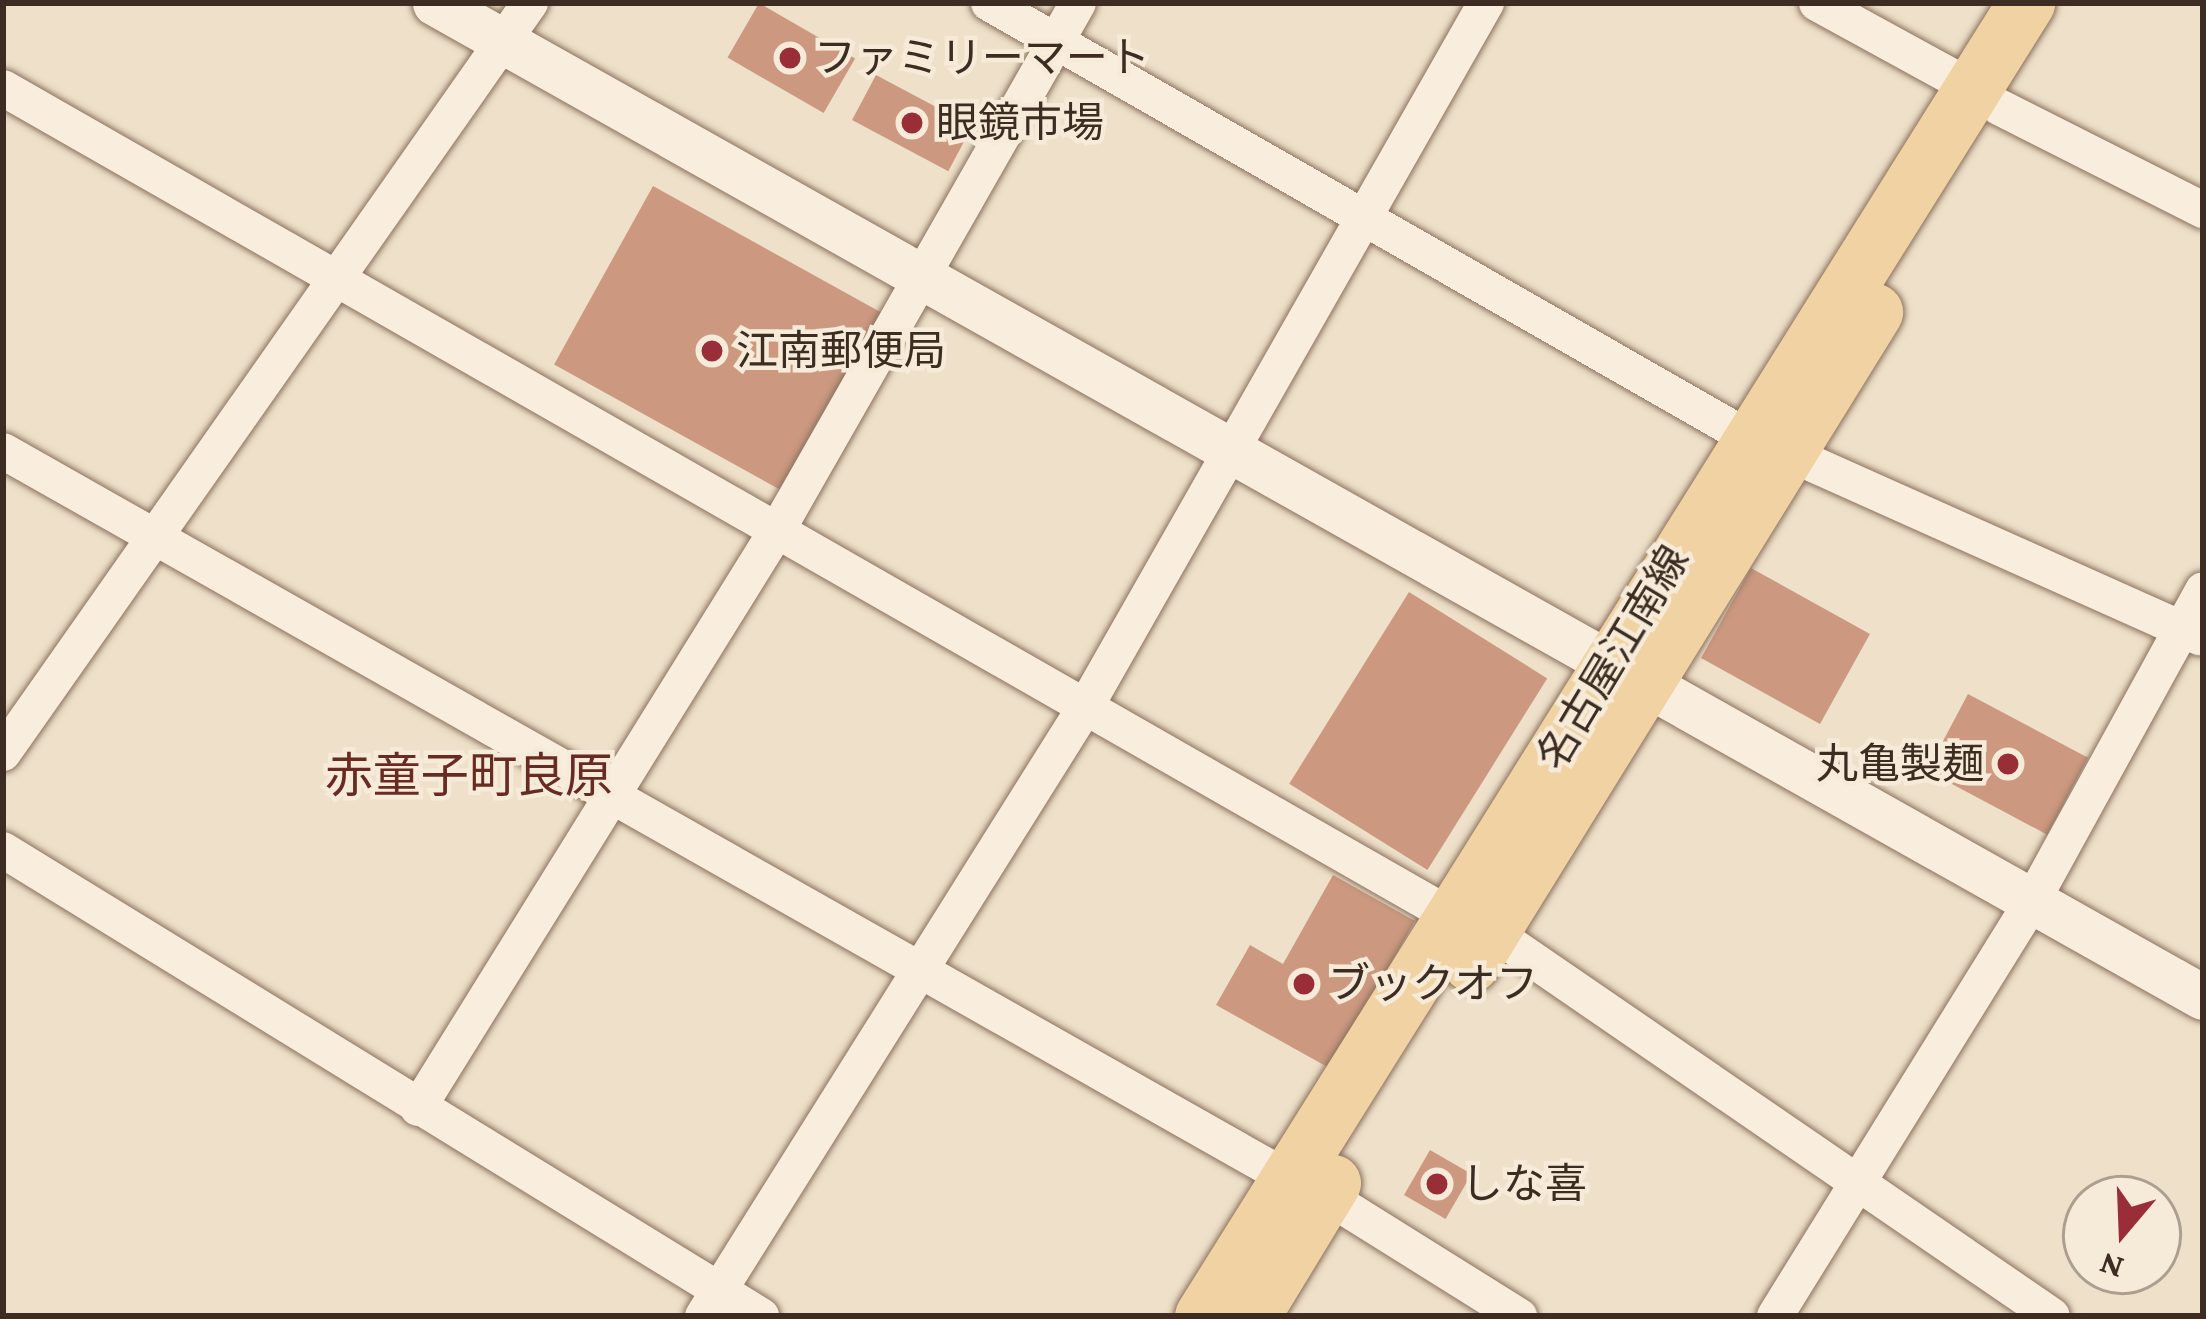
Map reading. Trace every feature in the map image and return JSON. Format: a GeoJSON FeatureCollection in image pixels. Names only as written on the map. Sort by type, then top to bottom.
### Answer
{"type":"FeatureCollection","features":[{"type":"Feature","properties":{"kind":"main road","name":"名古屋江南線"},"geometry":{"type":"LineString","coordinates":[[1986,98],[2026,3]]}},
{"type":"Feature","properties":{"kind":"main road","name":"名古屋江南線"},"geometry":{"type":"LineString","coordinates":[[1203,1316],[1307,1187],[1986,98],[2066,3]]}},
{"type":"Feature","properties":{"kind":"main road","name":"名古屋江南線"},"geometry":{"type":"LineString","coordinates":[[1252,1316],[1307,1187]]}},
{"type":"Feature","properties":{"kind":"street"},"geometry":{"type":"LineString","coordinates":[[435,3],[1235,456],[1630,672],[2030,905],[2203,998]]}},
{"type":"Feature","properties":{"kind":"street"},"geometry":{"type":"LineString","coordinates":[[3,754],[332,275],[530,3]]}},
{"type":"Feature","properties":{"kind":"street"},"geometry":{"type":"LineString","coordinates":[[988,3],[1767,445],[2193,633]]}},
{"type":"Feature","properties":{"kind":"street"},"geometry":{"type":"LineString","coordinates":[[418,1108],[604,796],[779,527],[1064,42],[1078,3]]}},
{"type":"Feature","properties":{"kind":"street"},"geometry":{"type":"LineString","coordinates":[[711,1303],[920,977],[1235,456],[1486,3]]}},
{"type":"Feature","properties":{"kind":"street"},"geometry":{"type":"LineString","coordinates":[[1816,3],[2203,210]]}},
{"type":"Feature","properties":{"kind":"street"},"geometry":{"type":"LineString","coordinates":[[3,88],[1472,924],[1861,1180],[2052,1316]]}},
{"type":"Feature","properties":{"kind":"street"},"geometry":{"type":"LineString","coordinates":[[3,451],[920,977],[1307,1187],[1519,1316]]}},
{"type":"Feature","properties":{"kind":"street"},"geometry":{"type":"LineString","coordinates":[[1775,1316],[2193,633],[2203,590]]}},
{"type":"Feature","properties":{"kind":"street"},"geometry":{"type":"LineString","coordinates":[[3,850],[418,1108],[711,1303],[761,1316]]}},
{"type":"Feature","properties":{"kind":"building","name":"ファミリーマート"},"geometry":{"type":"Polygon","coordinates":[[[759,3],[855,58],[824,113],[728,58],[759,3]]]}},
{"type":"Feature","properties":{"kind":"building","name":"眼鏡市場"},"geometry":{"type":"Polygon","coordinates":[[[876,75],[972,126],[948,171],[852,120],[876,75]]]}},
{"type":"Feature","properties":{"kind":"building"},"geometry":{"type":"Polygon","coordinates":[[[653,186],[882,313],[783,491],[554,364],[653,186]]]}},
{"type":"Feature","properties":{"kind":"building"},"geometry":{"type":"Polygon","coordinates":[[[1751,568],[1870,634],[1820,724],[1701,658],[1751,568]]]}},
{"type":"Feature","properties":{"kind":"building"},"geometry":{"type":"Polygon","coordinates":[[[1409,592],[1547,678],[1427,870],[1289,784],[1409,592]]]}},
{"type":"Feature","properties":{"kind":"building","name":"丸亀製麺"},"geometry":{"type":"Polygon","coordinates":[[[1968,694],[2088,758],[2047,835],[1927,771],[1968,694]]]}},
{"type":"Feature","properties":{"kind":"building","name":"ブックオフ"},"geometry":{"type":"Polygon","coordinates":[[[1333,875],[1415,921],[1331,1069],[1216,1005],[1250,945],[1283,964],[1333,875]]]}},
{"type":"Feature","properties":{"kind":"building","name":"しな喜"},"geometry":{"type":"Polygon","coordinates":[[[1430,1150],[1472,1174],[1446,1219],[1404,1195],[1430,1150]]]}},
{"type":"Feature","properties":{"kind":"place","name":"ファミリーマート"},"geometry":{"type":"Point","coordinates":[790,58]}},
{"type":"Feature","properties":{"kind":"place","name":"眼鏡市場"},"geometry":{"type":"Point","coordinates":[912,123]}},
{"type":"Feature","properties":{"kind":"place","name":"江南郵便局"},"geometry":{"type":"Point","coordinates":[712,351]}},
{"type":"Feature","properties":{"kind":"place","name":"丸亀製麺"},"geometry":{"type":"Point","coordinates":[2008,764]}},
{"type":"Feature","properties":{"kind":"place","name":"ブックオフ"},"geometry":{"type":"Point","coordinates":[1304,984]}},
{"type":"Feature","properties":{"kind":"place","name":"しな喜"},"geometry":{"type":"Point","coordinates":[1437,1184]}},
{"type":"Feature","properties":{"kind":"district","name":"赤童子町良原"},"geometry":{"type":"Point","coordinates":[469,776]}}]}
